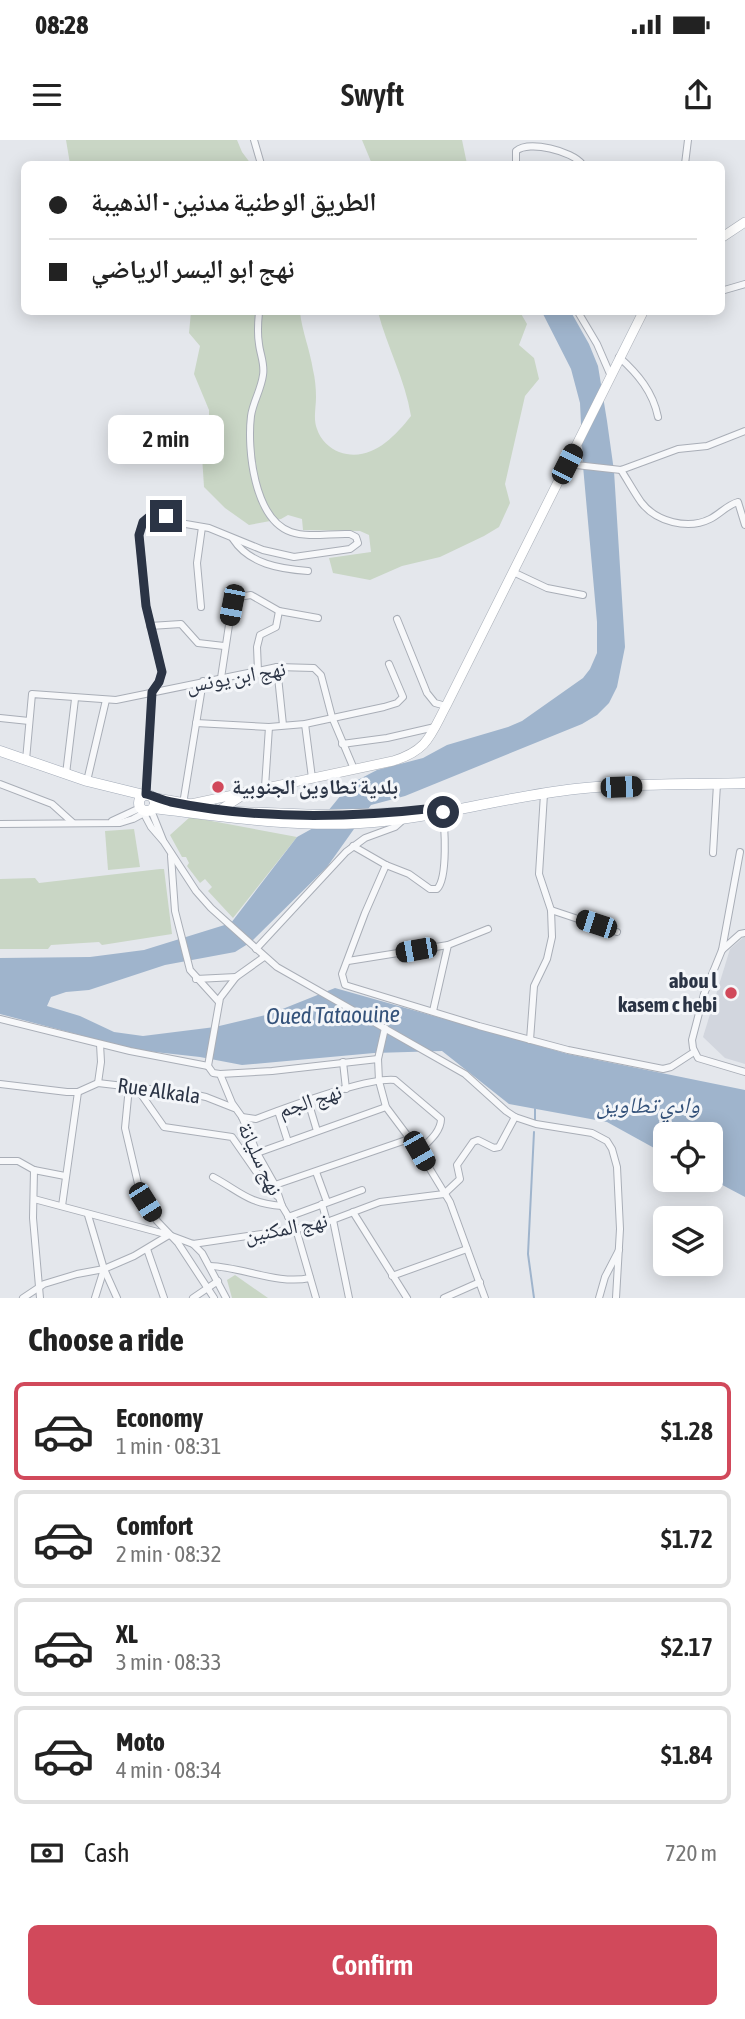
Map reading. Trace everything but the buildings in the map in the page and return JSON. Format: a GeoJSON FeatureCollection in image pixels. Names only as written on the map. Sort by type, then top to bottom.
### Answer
{"type":"FeatureCollection","features":[{"type":"Feature","properties":{"kind":"main road"},"geometry":{"type":"LineString","coordinates":[[1,753],[115,789],[146,805],[321,824],[446,810]]}},
{"type":"Feature","properties":{"kind":"main road"},"geometry":{"type":"LineString","coordinates":[[393,816],[405,818],[576,789],[745,783]]}},
{"type":"Feature","properties":{"kind":"main road"},"geometry":{"type":"LineString","coordinates":[[146,805],[184,804],[219,813]]}},
{"type":"Feature","properties":{"kind":"street"},"geometry":{"type":"LineString","coordinates":[[254,140],[260,161]]}},
{"type":"Feature","properties":{"kind":"street"},"geometry":{"type":"LineString","coordinates":[[685,161],[688,140]]}},
{"type":"Feature","properties":{"kind":"street"},"geometry":{"type":"LineString","coordinates":[[516,161],[516,151],[521,143],[565,152],[579,161]]}},
{"type":"Feature","properties":{"kind":"street"},"geometry":{"type":"LineString","coordinates":[[725,235],[745,222]]}},
{"type":"Feature","properties":{"kind":"street"},"geometry":{"type":"LineString","coordinates":[[725,290],[745,284]]}},
{"type":"Feature","properties":{"kind":"street"},"geometry":{"type":"LineString","coordinates":[[259,315],[257,333],[264,370],[254,403],[251,429],[253,467],[261,499],[278,524],[286,530],[303,534],[349,534],[356,537],[358,543],[350,549],[294,557],[263,550],[233,537],[160,515],[149,517],[139,528],[150,626],[162,672],[152,692],[146,805],[164,842],[196,891],[264,957],[320,992],[465,1073],[500,1106],[515,1116],[536,1124],[592,1133],[607,1141],[617,1167],[620,1249],[615,1298]]}},
{"type":"Feature","properties":{"kind":"street"},"geometry":{"type":"LineString","coordinates":[[580,315],[597,344],[608,379]]}},
{"type":"Feature","properties":{"kind":"street"},"geometry":{"type":"LineString","coordinates":[[203,681],[184,804],[393,761],[417,752],[446,706],[641,315]]}},
{"type":"Feature","properties":{"kind":"street"},"geometry":{"type":"LineString","coordinates":[[619,357],[631,367],[651,394],[658,417]]}},
{"type":"Feature","properties":{"kind":"street"},"geometry":{"type":"LineString","coordinates":[[567,464],[621,470],[678,449],[707,446],[745,431]]}},
{"type":"Feature","properties":{"kind":"street"},"geometry":{"type":"LineString","coordinates":[[621,470],[643,504],[666,520],[698,524],[738,502],[745,525]]}},
{"type":"Feature","properties":{"kind":"street"},"geometry":{"type":"LineString","coordinates":[[201,607],[197,563],[202,527]]}},
{"type":"Feature","properties":{"kind":"street"},"geometry":{"type":"LineString","coordinates":[[233,537],[246,553],[261,562],[308,571]]}},
{"type":"Feature","properties":{"kind":"street"},"geometry":{"type":"LineString","coordinates":[[513,572],[547,588],[583,595]]}},
{"type":"Feature","properties":{"kind":"street"},"geometry":{"type":"LineString","coordinates":[[221,678],[232,605],[238,597],[256,597],[279,611],[318,618]]}},
{"type":"Feature","properties":{"kind":"street"},"geometry":{"type":"LineString","coordinates":[[258,671],[259,638],[262,633],[275,627],[279,611]]}},
{"type":"Feature","properties":{"kind":"street"},"geometry":{"type":"LineString","coordinates":[[397,619],[427,693],[435,703],[446,706]]}},
{"type":"Feature","properties":{"kind":"street"},"geometry":{"type":"LineString","coordinates":[[150,626],[181,624],[198,643],[224,646]]}},
{"type":"Feature","properties":{"kind":"street"},"geometry":{"type":"LineString","coordinates":[[196,723],[269,727],[305,724],[397,703],[403,697],[389,664]]}},
{"type":"Feature","properties":{"kind":"street"},"geometry":{"type":"LineString","coordinates":[[277,667],[283,726]]}},
{"type":"Feature","properties":{"kind":"street","name":"نهج ابن يونس"},"geometry":{"type":"LineString","coordinates":[[29,721],[32,694],[75,699],[132,698],[277,667],[314,668],[321,676],[332,718]]}},
{"type":"Feature","properties":{"kind":"street"},"geometry":{"type":"LineString","coordinates":[[66,774],[75,699]]}},
{"type":"Feature","properties":{"kind":"street"},"geometry":{"type":"LineString","coordinates":[[87,781],[106,700]]}},
{"type":"Feature","properties":{"kind":"street"},"geometry":{"type":"LineString","coordinates":[[0,718],[29,721],[26,760]]}},
{"type":"Feature","properties":{"kind":"street"},"geometry":{"type":"LineString","coordinates":[[332,718],[354,769]]}},
{"type":"Feature","properties":{"kind":"street"},"geometry":{"type":"LineString","coordinates":[[305,724],[312,778]]}},
{"type":"Feature","properties":{"kind":"street"},"geometry":{"type":"LineString","coordinates":[[265,787],[269,727]]}},
{"type":"Feature","properties":{"kind":"street"},"geometry":{"type":"LineString","coordinates":[[342,744],[387,738],[435,727]]}},
{"type":"Feature","properties":{"kind":"street"},"geometry":{"type":"LineString","coordinates":[[0,784],[52,804],[72,822]]}},
{"type":"Feature","properties":{"kind":"street"},"geometry":{"type":"LineString","coordinates":[[713,853],[717,784]]}},
{"type":"Feature","properties":{"kind":"street"},"geometry":{"type":"LineString","coordinates":[[219,813],[250,790]]}},
{"type":"Feature","properties":{"kind":"street"},"geometry":{"type":"LineString","coordinates":[[530,1040],[534,986],[551,947],[551,910],[539,874],[544,794]]}},
{"type":"Feature","properties":{"kind":"street"},"geometry":{"type":"LineString","coordinates":[[240,796],[237,802],[245,815]]}},
{"type":"Feature","properties":{"kind":"street"},"geometry":{"type":"LineString","coordinates":[[0,824],[110,822],[146,805]]}},
{"type":"Feature","properties":{"kind":"street"},"geometry":{"type":"LineString","coordinates":[[353,846],[386,865],[409,874],[430,889],[440,887],[443,882],[446,810]]}},
{"type":"Feature","properties":{"kind":"street"},"geometry":{"type":"LineString","coordinates":[[253,946],[353,846],[373,834],[395,827],[405,818]]}},
{"type":"Feature","properties":{"kind":"street"},"geometry":{"type":"LineString","coordinates":[[740,852],[722,950],[704,994],[692,1040],[694,1052],[707,1062],[745,1072]]}},
{"type":"Feature","properties":{"kind":"street"},"geometry":{"type":"LineString","coordinates":[[171,854],[175,911],[188,964],[196,979],[219,1002]]}},
{"type":"Feature","properties":{"kind":"street"},"geometry":{"type":"LineString","coordinates":[[386,865],[342,974],[345,985],[530,1040],[605,1058],[663,1069],[694,1052]]}},
{"type":"Feature","properties":{"kind":"street"},"geometry":{"type":"LineString","coordinates":[[551,910],[617,932]]}},
{"type":"Feature","properties":{"kind":"street"},"geometry":{"type":"LineString","coordinates":[[348,961],[448,945],[488,929]]}},
{"type":"Feature","properties":{"kind":"street"},"geometry":{"type":"LineString","coordinates":[[722,950],[740,934],[745,933]]}},
{"type":"Feature","properties":{"kind":"street"},"geometry":{"type":"LineString","coordinates":[[433,1011],[448,945]]}},
{"type":"Feature","properties":{"kind":"street"},"geometry":{"type":"LineString","coordinates":[[264,957],[236,977],[219,1002],[208,1065],[213,1073],[272,1071],[378,1057]]}},
{"type":"Feature","properties":{"kind":"street"},"geometry":{"type":"LineString","coordinates":[[196,979],[236,977]]}},
{"type":"Feature","properties":{"kind":"street"},"geometry":{"type":"LineString","coordinates":[[0,1018],[100,1044],[208,1065]]}},
{"type":"Feature","properties":{"kind":"street"},"geometry":{"type":"LineString","coordinates":[[385,1028],[378,1057],[379,1081],[386,1107],[419,1151],[452,1206],[485,1298]]}},
{"type":"Feature","properties":{"kind":"street"},"geometry":{"type":"LineString","coordinates":[[98,1083],[100,1044]]}},
{"type":"Feature","properties":{"kind":"street"},"geometry":{"type":"LineString","coordinates":[[343,1062],[346,1089]]}},
{"type":"Feature","properties":{"kind":"street","name":"نهج سليانة"},"geometry":{"type":"LineString","coordinates":[[220,1074],[234,1108],[242,1116],[257,1153],[275,1185],[278,1198],[296,1229],[316,1298]]}},
{"type":"Feature","properties":{"kind":"street"},"geometry":{"type":"LineString","coordinates":[[379,1081],[391,1079],[399,1082],[441,1119],[442,1123],[419,1151]]}},
{"type":"Feature","properties":{"kind":"street","name":"نهج الجم"},"geometry":{"type":"LineString","coordinates":[[242,1116],[256,1119],[379,1081]]}},
{"type":"Feature","properties":{"kind":"street","name":"Rue Alkala"},"geometry":{"type":"LineString","coordinates":[[0,1084],[78,1092],[98,1083],[206,1097],[234,1108]]}},
{"type":"Feature","properties":{"kind":"street"},"geometry":{"type":"LineString","coordinates":[[132,1087],[164,1127],[232,1137],[264,1183],[278,1198]]}},
{"type":"Feature","properties":{"kind":"street"},"geometry":{"type":"LineString","coordinates":[[132,1087],[125,1128],[137,1184],[150,1211],[178,1243],[214,1298]]}},
{"type":"Feature","properties":{"kind":"street"},"geometry":{"type":"LineString","coordinates":[[61,1206],[78,1092]]}},
{"type":"Feature","properties":{"kind":"street"},"geometry":{"type":"LineString","coordinates":[[308,1101],[317,1131]]}},
{"type":"Feature","properties":{"kind":"street"},"geometry":{"type":"LineString","coordinates":[[257,1153],[386,1107]]}},
{"type":"Feature","properties":{"kind":"street"},"geometry":{"type":"LineString","coordinates":[[278,1111],[288,1142]]}},
{"type":"Feature","properties":{"kind":"street"},"geometry":{"type":"LineString","coordinates":[[444,1194],[460,1179],[457,1164],[473,1142],[478,1140],[494,1148],[499,1147],[515,1116]]}},
{"type":"Feature","properties":{"kind":"street"},"geometry":{"type":"LineString","coordinates":[[275,1185],[409,1139]]}},
{"type":"Feature","properties":{"kind":"street"},"geometry":{"type":"LineString","coordinates":[[0,1161],[18,1161],[34,1170],[65,1176]]}},
{"type":"Feature","properties":{"kind":"street"},"geometry":{"type":"LineString","coordinates":[[34,1170],[40,1298]]}},
{"type":"Feature","properties":{"kind":"street"},"geometry":{"type":"LineString","coordinates":[[316,1172],[349,1298]]}},
{"type":"Feature","properties":{"kind":"street"},"geometry":{"type":"LineString","coordinates":[[213,1177],[243,1197],[264,1205],[282,1206]]}},
{"type":"Feature","properties":{"kind":"street"},"geometry":{"type":"LineString","coordinates":[[288,1217],[362,1190]]}},
{"type":"Feature","properties":{"kind":"street","name":"نهج المكنين"},"geometry":{"type":"LineString","coordinates":[[34,1199],[194,1244],[296,1229],[330,1221],[380,1202],[444,1194]]}},
{"type":"Feature","properties":{"kind":"street"},"geometry":{"type":"LineString","coordinates":[[353,1212],[407,1298]]}},
{"type":"Feature","properties":{"kind":"street"},"geometry":{"type":"LineString","coordinates":[[88,1214],[104,1269],[117,1298]]}},
{"type":"Feature","properties":{"kind":"street"},"geometry":{"type":"LineString","coordinates":[[23,1298],[38,1287],[65,1277],[104,1269],[147,1250],[169,1235]]}},
{"type":"Feature","properties":{"kind":"street"},"geometry":{"type":"LineString","coordinates":[[194,1244],[210,1266],[226,1298]]}},
{"type":"Feature","properties":{"kind":"street"},"geometry":{"type":"LineString","coordinates":[[392,1276],[467,1249]]}},
{"type":"Feature","properties":{"kind":"street"},"geometry":{"type":"LineString","coordinates":[[599,1298],[605,1277],[620,1249]]}},
{"type":"Feature","properties":{"kind":"street"},"geometry":{"type":"LineString","coordinates":[[147,1250],[164,1298]]}},
{"type":"Feature","properties":{"kind":"street"},"geometry":{"type":"LineString","coordinates":[[210,1266],[287,1280],[310,1278]]}},
{"type":"Feature","properties":{"kind":"street"},"geometry":{"type":"LineString","coordinates":[[95,1298],[104,1269]]}},
{"type":"Feature","properties":{"kind":"street"},"geometry":{"type":"LineString","coordinates":[[193,1298],[218,1281]]}},
{"type":"Feature","properties":{"kind":"street"},"geometry":{"type":"LineString","coordinates":[[444,1298],[480,1282]]}},
{"type":"Feature","properties":{"kind":"shaded area","name":"abou l kasem c hebi"},"geometry":{"type":"Polygon","coordinates":[[[745,936],[745,1064],[725,1058],[703,1037],[730,949],[745,936]]]}},
{"type":"Feature","properties":{"kind":"green space"},"geometry":{"type":"Polygon","coordinates":[[[66,140],[237,140],[249,161],[70,161],[66,140]]]}},
{"type":"Feature","properties":{"kind":"green space"},"geometry":{"type":"Polygon","coordinates":[[[362,140],[462,140],[466,161],[371,161],[362,140]]]}},
{"type":"Feature","properties":{"kind":"green space"},"geometry":{"type":"Polygon","coordinates":[[[191,315],[300,315],[315,380],[317,429],[329,446],[350,455],[370,452],[380,447],[411,416],[405,389],[379,315],[522,315],[527,324],[519,345],[534,358],[539,379],[525,396],[505,484],[510,503],[499,527],[440,557],[402,566],[370,580],[333,573],[329,558],[371,552],[369,535],[360,531],[303,530],[302,519],[288,515],[281,519],[249,525],[225,508],[204,487],[202,456],[209,439],[209,410],[194,374],[200,346],[189,333],[191,315]]]}},
{"type":"Feature","properties":{"kind":"green space"},"geometry":{"type":"Polygon","coordinates":[[[190,817],[297,837],[233,918],[208,891],[212,887],[205,879],[200,883],[187,866],[189,863],[186,857],[182,857],[170,835],[190,817]]]}},
{"type":"Feature","properties":{"kind":"green space"},"geometry":{"type":"Polygon","coordinates":[[[134,829],[140,867],[108,870],[105,831],[134,829]]]}},
{"type":"Feature","properties":{"kind":"green space"},"geometry":{"type":"Polygon","coordinates":[[[164,869],[172,934],[102,945],[99,942],[51,945],[48,949],[0,949],[0,879],[35,878],[39,883],[164,869]]]}},
{"type":"Feature","properties":{"kind":"green space"},"geometry":{"type":"Polygon","coordinates":[[[235,1275],[268,1298],[232,1298],[227,1280],[235,1275]]]}},
{"type":"Feature","properties":{"kind":"water","name":"وادي تطاوين"},"geometry":{"type":"Polygon","coordinates":[[[544,315],[573,315],[598,366],[614,471],[625,647],[617,687],[609,703],[597,715],[582,724],[405,796],[371,805],[327,867],[251,942],[235,952],[165,965],[89,990],[66,992],[51,997],[47,1006],[80,1016],[114,1032],[143,1036],[215,1027],[270,1014],[335,988],[568,1054],[745,1090],[745,1197],[723,1185],[723,1122],[653,1122],[653,1147],[607,1122],[509,1104],[442,1051],[374,1053],[242,1065],[137,1050],[0,1014],[0,958],[90,957],[144,950],[231,923],[297,837],[315,827],[350,784],[377,770],[423,758],[447,745],[522,721],[583,678],[597,653],[597,622],[580,403],[571,369],[544,315]]]}},
{"type":"Feature","properties":{"kind":"waterway"},"geometry":{"type":"LineString","coordinates":[[535,1109],[535,1121]]}},
{"type":"Feature","properties":{"kind":"waterway"},"geometry":{"type":"LineString","coordinates":[[534,1132],[528,1254],[534,1298]]}},
{"type":"Feature","properties":{"kind":"place","name":"بلدية تطاوين الجنوبية"},"geometry":{"type":"Point","coordinates":[218,787]}},
{"type":"Feature","properties":{"kind":"place","name":"abou l kasem c hebi"},"geometry":{"type":"Point","coordinates":[731,993]}},
{"type":"Feature","properties":{"kind":"route"},"geometry":{"type":"LineString","coordinates":[[166,516],[149,517],[139,528],[146,606],[162,672],[152,692],[146,794],[171,802],[248,813],[359,815],[436,808],[442,809],[443,812]]}},
{"type":"Feature","properties":{"kind":"water label","name":"Oued Tataouine"},"geometry":{"type":"Point","coordinates":[333,1015]}}]}
